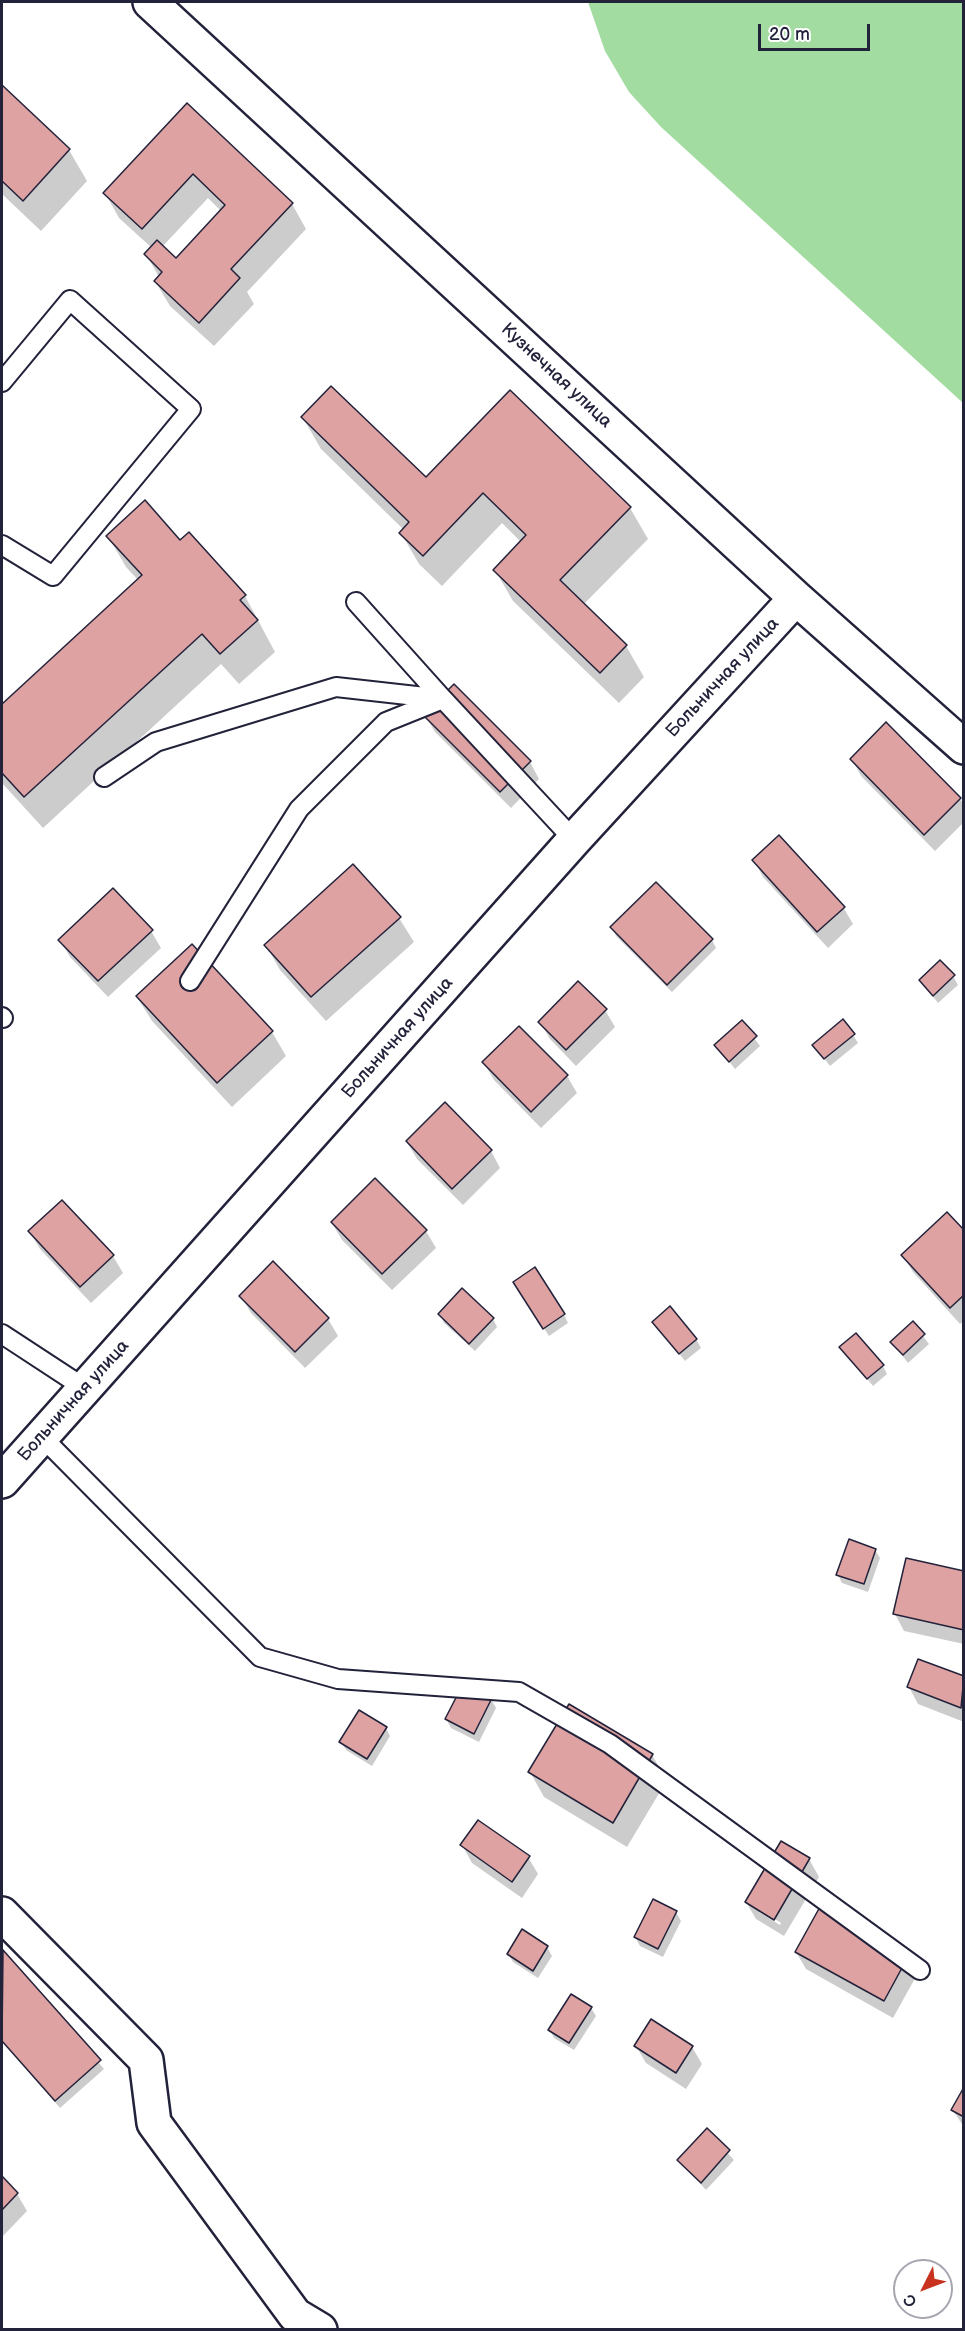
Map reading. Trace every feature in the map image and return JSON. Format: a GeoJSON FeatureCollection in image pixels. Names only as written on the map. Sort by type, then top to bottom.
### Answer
{"type":"FeatureCollection","features":[{"type":"Feature","properties":{"kind":"street","name":"Кузнечная улица"},"geometry":{"type":"LineString","coordinates":[[150,2],[796,598],[963,747]]}},
{"type":"Feature","properties":{"kind":"street","name":"Больничная улица"},"geometry":{"type":"LineString","coordinates":[[2,1481],[574,840],[796,598]]}},
{"type":"Feature","properties":{"kind":"street"},"geometry":{"type":"LineString","coordinates":[[2,1914],[146,2060],[154,2123],[295,2314],[320,2330]]}},
{"type":"Feature","properties":{"kind":"lane"},"geometry":{"type":"LineString","coordinates":[[2,382],[70,300],[191,409],[53,576],[2,545]]}},
{"type":"Feature","properties":{"kind":"lane"},"geometry":{"type":"LineString","coordinates":[[356,602],[574,840]]}},
{"type":"Feature","properties":{"kind":"lane"},"geometry":{"type":"LineString","coordinates":[[104,777],[156,742],[336,687],[443,699]]}},
{"type":"Feature","properties":{"kind":"lane"},"geometry":{"type":"LineString","coordinates":[[190,981],[299,809],[386,722],[443,699]]}},
{"type":"Feature","properties":{"kind":"lane"},"geometry":{"type":"LineString","coordinates":[[2,1334],[86,1389]]}},
{"type":"Feature","properties":{"kind":"lane"},"geometry":{"type":"LineString","coordinates":[[42,1437],[260,1657],[338,1679],[519,1692],[610,1744],[920,1970]]}},
{"type":"Feature","properties":{"kind":"green space"},"geometry":{"type":"Polygon","coordinates":[[[588,2],[963,2],[963,403],[661,127],[629,92],[605,51],[588,2]]]}},
{"type":"Feature","properties":{"kind":"building"},"geometry":{"type":"Polygon","coordinates":[[[2,85],[70,149],[23,201],[2,181],[2,85]]]}},
{"type":"Feature","properties":{"kind":"building"},"geometry":{"type":"Polygon","coordinates":[[[187,103],[293,203],[231,269],[240,278],[199,323],[154,281],[162,272],[144,254],[157,240],[176,258],[225,205],[193,174],[142,229],[103,193],[187,103]]]}},
{"type":"Feature","properties":{"kind":"building"},"geometry":{"type":"Polygon","coordinates":[[[331,386],[426,477],[510,390],[631,507],[560,580],[627,645],[600,673],[493,570],[526,535],[483,493],[423,556],[399,533],[409,522],[301,417],[331,386]]]}},
{"type":"Feature","properties":{"kind":"building"},"geometry":{"type":"Polygon","coordinates":[[[145,500],[180,540],[189,532],[246,595],[240,600],[258,620],[220,654],[202,634],[24,797],[2,773],[2,704],[142,575],[106,536],[145,500]]]}},
{"type":"Feature","properties":{"kind":"building"},"geometry":{"type":"Polygon","coordinates":[[[454,684],[531,761],[500,792],[423,715],[454,684]]]}},
{"type":"Feature","properties":{"kind":"building"},"geometry":{"type":"Polygon","coordinates":[[[886,722],[961,798],[924,835],[850,759],[886,722]]]}},
{"type":"Feature","properties":{"kind":"building"},"geometry":{"type":"Polygon","coordinates":[[[779,835],[845,907],[817,932],[752,860],[779,835]]]}},
{"type":"Feature","properties":{"kind":"building"},"geometry":{"type":"Polygon","coordinates":[[[353,864],[401,917],[311,997],[264,945],[353,864]]]}},
{"type":"Feature","properties":{"kind":"building"},"geometry":{"type":"Polygon","coordinates":[[[656,882],[713,939],[667,985],[610,927],[656,882]]]}},
{"type":"Feature","properties":{"kind":"building"},"geometry":{"type":"Polygon","coordinates":[[[113,888],[153,930],[98,981],[58,940],[113,888]]]}},
{"type":"Feature","properties":{"kind":"building"},"geometry":{"type":"Polygon","coordinates":[[[192,944],[273,1031],[217,1083],[136,996],[192,944]]]}},
{"type":"Feature","properties":{"kind":"building"},"geometry":{"type":"Polygon","coordinates":[[[940,960],[955,975],[933,996],[919,980],[940,960]]]}},
{"type":"Feature","properties":{"kind":"building"},"geometry":{"type":"Polygon","coordinates":[[[578,981],[607,1009],[566,1050],[538,1022],[578,981]]]}},
{"type":"Feature","properties":{"kind":"building"},"geometry":{"type":"Polygon","coordinates":[[[843,1019],[855,1034],[824,1059],[812,1045],[843,1019]]]}},
{"type":"Feature","properties":{"kind":"building"},"geometry":{"type":"Polygon","coordinates":[[[742,1020],[757,1036],[729,1062],[714,1045],[742,1020]]]}},
{"type":"Feature","properties":{"kind":"building"},"geometry":{"type":"Polygon","coordinates":[[[519,1026],[568,1075],[531,1112],[482,1062],[519,1026]]]}},
{"type":"Feature","properties":{"kind":"building"},"geometry":{"type":"Polygon","coordinates":[[[445,1102],[492,1150],[452,1189],[406,1141],[445,1102]]]}},
{"type":"Feature","properties":{"kind":"building"},"geometry":{"type":"Polygon","coordinates":[[[375,1178],[427,1230],[382,1274],[331,1222],[375,1178]]]}},
{"type":"Feature","properties":{"kind":"building"},"geometry":{"type":"Polygon","coordinates":[[[62,1200],[114,1255],[80,1287],[28,1231],[62,1200]]]}},
{"type":"Feature","properties":{"kind":"building"},"geometry":{"type":"Polygon","coordinates":[[[947,1212],[964,1230],[964,1295],[950,1308],[901,1255],[947,1212]]]}},
{"type":"Feature","properties":{"kind":"building"},"geometry":{"type":"Polygon","coordinates":[[[273,1261],[329,1318],[295,1352],[239,1296],[273,1261]]]}},
{"type":"Feature","properties":{"kind":"building"},"geometry":{"type":"Polygon","coordinates":[[[535,1267],[565,1314],[543,1329],[513,1282],[535,1267]]]}},
{"type":"Feature","properties":{"kind":"building"},"geometry":{"type":"Polygon","coordinates":[[[462,1288],[494,1318],[469,1344],[438,1314],[462,1288]]]}},
{"type":"Feature","properties":{"kind":"building"},"geometry":{"type":"Polygon","coordinates":[[[670,1306],[697,1339],[679,1354],[652,1322],[670,1306]]]}},
{"type":"Feature","properties":{"kind":"building"},"geometry":{"type":"Polygon","coordinates":[[[913,1321],[925,1334],[903,1355],[890,1342],[913,1321]]]}},
{"type":"Feature","properties":{"kind":"building"},"geometry":{"type":"Polygon","coordinates":[[[856,1333],[884,1365],[867,1379],[839,1347],[856,1333]]]}},
{"type":"Feature","properties":{"kind":"building"},"geometry":{"type":"Polygon","coordinates":[[[849,1539],[876,1549],[864,1584],[836,1575],[849,1539]]]}},
{"type":"Feature","properties":{"kind":"building"},"geometry":{"type":"Polygon","coordinates":[[[906,1558],[964,1571],[964,1630],[893,1614],[906,1558]]]}},
{"type":"Feature","properties":{"kind":"building"},"geometry":{"type":"Polygon","coordinates":[[[918,1659],[964,1676],[961,1708],[907,1687],[918,1659]]]}},
{"type":"Feature","properties":{"kind":"building"},"geometry":{"type":"Polygon","coordinates":[[[463,1684],[492,1698],[474,1734],[445,1719],[463,1684]]]}},
{"type":"Feature","properties":{"kind":"building"},"geometry":{"type":"Polygon","coordinates":[[[569,1704],[653,1754],[613,1823],[528,1772],[569,1704]]]}},
{"type":"Feature","properties":{"kind":"building"},"geometry":{"type":"Polygon","coordinates":[[[359,1710],[387,1727],[367,1759],[339,1742],[359,1710]]]}},
{"type":"Feature","properties":{"kind":"building"},"geometry":{"type":"Polygon","coordinates":[[[478,1820],[530,1856],[512,1882],[460,1845],[478,1820]]]}},
{"type":"Feature","properties":{"kind":"building"},"geometry":{"type":"Polygon","coordinates":[[[781,1841],[810,1858],[774,1920],[745,1902],[781,1841]]]}},
{"type":"Feature","properties":{"kind":"building"},"geometry":{"type":"Polygon","coordinates":[[[653,1899],[677,1911],[658,1949],[634,1937],[653,1899]]]}},
{"type":"Feature","properties":{"kind":"building"},"geometry":{"type":"Polygon","coordinates":[[[821,1905],[909,1955],[884,2001],[795,1952],[821,1905]]]}},
{"type":"Feature","properties":{"kind":"building"},"geometry":{"type":"Polygon","coordinates":[[[522,1929],[548,1946],[533,1971],[507,1954],[522,1929]]]}},
{"type":"Feature","properties":{"kind":"building"},"geometry":{"type":"Polygon","coordinates":[[[3,1950],[101,2060],[55,2101],[2,2041],[3,1950]]]}},
{"type":"Feature","properties":{"kind":"building"},"geometry":{"type":"Polygon","coordinates":[[[571,1994],[592,2007],[569,2043],[548,2030],[571,1994]]]}},
{"type":"Feature","properties":{"kind":"building"},"geometry":{"type":"Polygon","coordinates":[[[651,2019],[693,2046],[676,2073],[634,2046],[651,2019]]]}},
{"type":"Feature","properties":{"kind":"building"},"geometry":{"type":"Polygon","coordinates":[[[964,2087],[964,2117],[951,2110],[964,2087]]]}},
{"type":"Feature","properties":{"kind":"building"},"geometry":{"type":"Polygon","coordinates":[[[707,2128],[730,2150],[701,2183],[677,2160],[707,2128]]]}},
{"type":"Feature","properties":{"kind":"building"},"geometry":{"type":"Polygon","coordinates":[[[2,2176],[18,2193],[2,2210],[2,2176]]]}}]}
